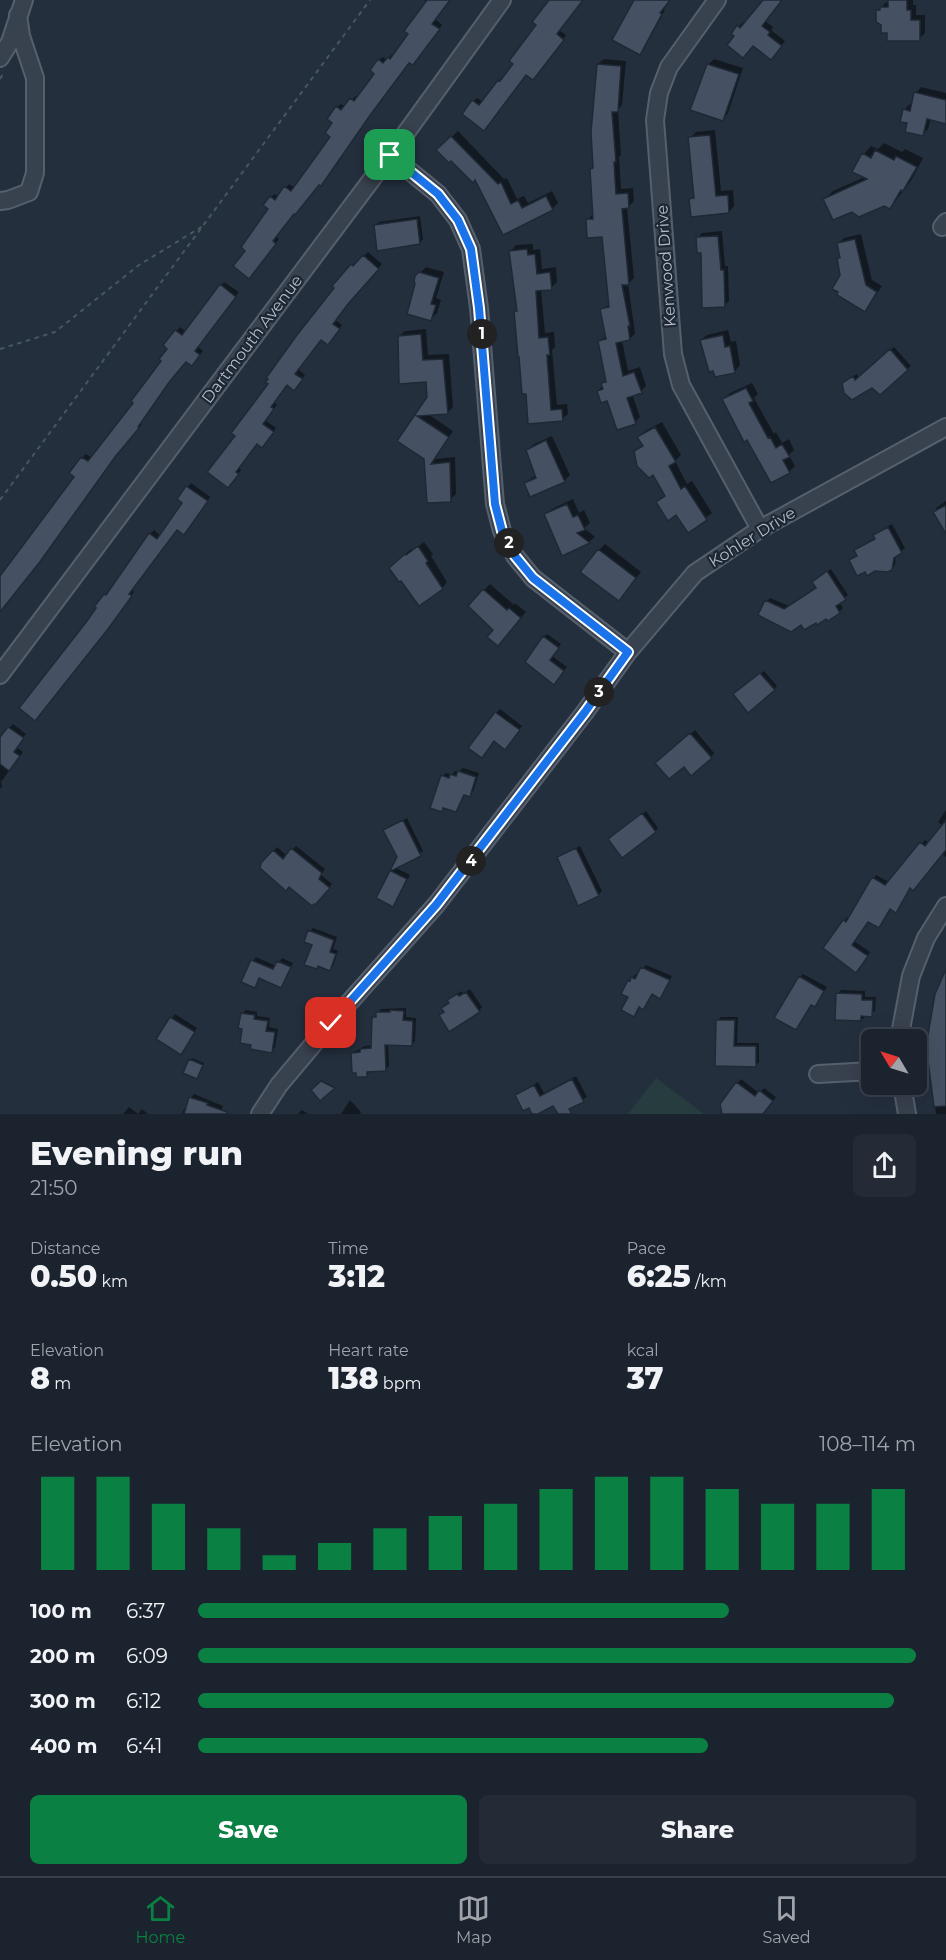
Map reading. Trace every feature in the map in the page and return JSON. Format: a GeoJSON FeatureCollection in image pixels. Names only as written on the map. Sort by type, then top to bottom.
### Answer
{"type":"FeatureCollection","features":[{"type":"Feature","properties":{"kind":"street","name":"Dartmouth Avenue"},"geometry":{"type":"LineString","coordinates":[[0,675],[390,155],[502,0]]}},
{"type":"Feature","properties":{"kind":"street","name":"Kenwood Drive"},"geometry":{"type":"LineString","coordinates":[[717,0],[669,67],[659,93],[655,120],[673,354],[681,385],[760,529]]}},
{"type":"Feature","properties":{"kind":"street"},"geometry":{"type":"LineString","coordinates":[[0,58],[9,42],[21,8]]}},
{"type":"Feature","properties":{"kind":"street"},"geometry":{"type":"LineString","coordinates":[[0,201],[29,192],[35,173],[36,78],[21,36],[21,8]]}},
{"type":"Feature","properties":{"kind":"street"},"geometry":{"type":"LineString","coordinates":[[390,155],[438,194],[458,220],[471,249],[479,308],[495,504],[502,531],[515,556],[533,578],[628,652]]}},
{"type":"Feature","properties":{"kind":"street","name":"Kohler Drive"},"geometry":{"type":"LineString","coordinates":[[260,1114],[287,1076],[454,882],[585,712],[628,652],[695,573],[760,529],[946,427]]}},
{"type":"Feature","properties":{"kind":"street"},"geometry":{"type":"LineString","coordinates":[[901,1029],[911,976],[926,938],[946,906]]}},
{"type":"Feature","properties":{"kind":"street"},"geometry":{"type":"LineString","coordinates":[[818,1074],[861,1072]]}},
{"type":"Feature","properties":{"kind":"street"},"geometry":{"type":"LineString","coordinates":[[904,1095],[907,1114]]}},
{"type":"Feature","properties":{"kind":"path"},"geometry":{"type":"LineString","coordinates":[[0,500],[370,0]]}},
{"type":"Feature","properties":{"kind":"path"},"geometry":{"type":"LineString","coordinates":[[0,349],[55,332],[139,265],[205,225]]}},
{"type":"Feature","properties":{"kind":"green space"},"geometry":{"type":"Polygon","coordinates":[[[656,1078],[704,1114],[628,1114],[656,1078]]]}},
{"type":"Feature","properties":{"kind":"building"},"geometry":{"type":"Polygon","coordinates":[[[427,0],[450,0],[432,24],[440,29],[413,65],[409,63],[321,186],[319,185],[273,241],[276,244],[249,279],[233,266],[245,251],[241,247],[268,209],[263,205],[270,196],[275,200],[284,186],[291,191],[330,137],[325,133],[332,123],[327,119],[336,106],[341,110],[350,98],[354,101],[374,74],[370,70],[378,59],[383,63],[388,57],[390,59],[408,34],[404,31],[427,0]]]}},
{"type":"Feature","properties":{"kind":"building"},"geometry":{"type":"Polygon","coordinates":[[[549,0],[583,0],[557,34],[564,40],[533,80],[526,75],[484,131],[462,114],[472,100],[479,105],[513,64],[509,61],[536,25],[532,22],[549,0]]]}},
{"type":"Feature","properties":{"kind":"building"},"geometry":{"type":"Polygon","coordinates":[[[634,0],[670,0],[660,13],[662,14],[640,55],[612,40],[634,0]]]}},
{"type":"Feature","properties":{"kind":"building"},"geometry":{"type":"Polygon","coordinates":[[[763,0],[782,0],[762,26],[770,32],[768,35],[782,46],[771,60],[753,46],[743,58],[727,45],[734,36],[731,34],[737,25],[740,28],[763,0]]]}},
{"type":"Feature","properties":{"kind":"building"},"geometry":{"type":"Polygon","coordinates":[[[888,0],[907,0],[907,10],[911,10],[911,20],[920,20],[920,41],[887,41],[887,33],[881,33],[881,25],[876,22],[876,10],[880,10],[880,7],[888,7],[888,0]]]}},
{"type":"Feature","properties":{"kind":"building"},"geometry":{"type":"Polygon","coordinates":[[[597,64],[621,66],[618,112],[612,112],[616,194],[628,193],[629,208],[622,209],[629,285],[622,285],[630,326],[628,326],[630,340],[616,343],[623,376],[634,372],[642,393],[627,398],[636,424],[617,430],[607,401],[601,403],[597,391],[603,389],[601,383],[606,382],[598,341],[606,339],[600,309],[609,307],[602,237],[587,238],[586,219],[593,219],[590,169],[593,168],[591,132],[597,64]]]}},
{"type":"Feature","properties":{"kind":"building"},"geometry":{"type":"Polygon","coordinates":[[[707,64],[739,74],[723,121],[690,110],[707,64]]]}},
{"type":"Feature","properties":{"kind":"building"},"geometry":{"type":"Polygon","coordinates":[[[914,92],[946,100],[946,124],[927,119],[923,136],[905,132],[907,123],[900,122],[903,109],[910,111],[914,92]]]}},
{"type":"Feature","properties":{"kind":"building"},"geometry":{"type":"Polygon","coordinates":[[[710,135],[716,196],[728,195],[729,213],[691,217],[689,199],[694,198],[688,137],[710,135]]]}},
{"type":"Feature","properties":{"kind":"building"},"geometry":{"type":"Polygon","coordinates":[[[451,136],[498,184],[501,182],[511,204],[518,200],[522,208],[546,196],[553,210],[503,235],[475,180],[473,183],[436,150],[451,136]]]}},
{"type":"Feature","properties":{"kind":"building"},"geometry":{"type":"Polygon","coordinates":[[[875,150],[894,160],[896,156],[917,167],[890,209],[884,206],[859,217],[852,212],[833,220],[823,199],[867,179],[852,172],[862,153],[871,158],[875,150]]]}},
{"type":"Feature","properties":{"kind":"building"},"geometry":{"type":"Polygon","coordinates":[[[417,219],[420,244],[377,251],[374,225],[417,219]]]}},
{"type":"Feature","properties":{"kind":"building"},"geometry":{"type":"Polygon","coordinates":[[[718,236],[721,270],[724,270],[725,307],[702,308],[701,253],[697,253],[696,237],[718,236]]]}},
{"type":"Feature","properties":{"kind":"building"},"geometry":{"type":"Polygon","coordinates":[[[855,239],[866,285],[877,292],[865,312],[837,295],[838,292],[832,289],[840,275],[837,243],[855,239]]]}},
{"type":"Feature","properties":{"kind":"building"},"geometry":{"type":"Polygon","coordinates":[[[527,249],[528,255],[535,254],[537,274],[550,272],[552,290],[536,291],[539,338],[548,337],[551,410],[562,409],[563,421],[528,424],[526,394],[522,394],[514,311],[517,311],[509,251],[527,249]]]}},
{"type":"Feature","properties":{"kind":"building"},"geometry":{"type":"Polygon","coordinates":[[[363,255],[379,269],[333,324],[340,329],[328,345],[321,340],[295,374],[303,379],[294,391],[287,385],[271,407],[274,409],[263,424],[274,432],[262,448],[257,444],[236,472],[239,474],[228,488],[207,472],[235,436],[231,433],[268,384],[265,383],[268,379],[266,378],[334,288],[332,286],[351,264],[353,266],[363,255]]]}},
{"type":"Feature","properties":{"kind":"building"},"geometry":{"type":"Polygon","coordinates":[[[419,272],[439,278],[431,304],[436,305],[431,321],[407,314],[415,276],[419,272]]]}},
{"type":"Feature","properties":{"kind":"building"},"geometry":{"type":"Polygon","coordinates":[[[220,284],[236,297],[195,351],[200,355],[192,366],[186,362],[170,381],[139,428],[0,612],[0,576],[74,477],[69,473],[81,457],[88,461],[133,403],[131,401],[161,361],[159,359],[167,349],[163,345],[175,330],[182,335],[220,284]]]}},
{"type":"Feature","properties":{"kind":"building"},"geometry":{"type":"Polygon","coordinates":[[[421,334],[423,360],[443,359],[448,414],[417,416],[449,437],[431,464],[450,462],[451,502],[427,503],[424,459],[397,441],[427,397],[426,382],[399,384],[398,336],[421,334]]]}},
{"type":"Feature","properties":{"kind":"building"},"geometry":{"type":"Polygon","coordinates":[[[723,335],[725,347],[730,346],[735,373],[715,377],[713,371],[709,372],[700,340],[723,335]]]}},
{"type":"Feature","properties":{"kind":"building"},"geometry":{"type":"Polygon","coordinates":[[[890,349],[908,370],[880,395],[872,388],[852,400],[844,393],[842,383],[853,376],[855,380],[890,349]]]}},
{"type":"Feature","properties":{"kind":"building"},"geometry":{"type":"Polygon","coordinates":[[[746,388],[753,401],[749,403],[768,438],[770,437],[776,448],[782,444],[790,457],[783,460],[790,473],[771,483],[747,440],[744,442],[722,399],[746,388]]]}},
{"type":"Feature","properties":{"kind":"building"},"geometry":{"type":"Polygon","coordinates":[[[655,427],[676,462],[669,466],[681,489],[685,486],[707,520],[688,533],[676,515],[668,521],[656,502],[665,496],[653,475],[649,478],[637,466],[634,451],[643,446],[637,437],[655,427]]]}},
{"type":"Feature","properties":{"kind":"building"},"geometry":{"type":"Polygon","coordinates":[[[546,440],[565,482],[530,497],[524,483],[536,478],[526,450],[546,440]]]}},
{"type":"Feature","properties":{"kind":"building"},"geometry":{"type":"Polygon","coordinates":[[[186,486],[208,501],[184,535],[177,530],[129,594],[132,596],[108,629],[35,721],[19,708],[87,621],[96,608],[94,607],[104,594],[106,595],[149,533],[157,539],[182,503],[177,499],[186,486]]]}},
{"type":"Feature","properties":{"kind":"building"},"geometry":{"type":"Polygon","coordinates":[[[567,504],[573,517],[578,515],[585,530],[577,533],[590,543],[562,556],[544,514],[567,504]]]}},
{"type":"Feature","properties":{"kind":"building"},"geometry":{"type":"Polygon","coordinates":[[[946,505],[946,534],[933,512],[946,505]]]}},
{"type":"Feature","properties":{"kind":"building"},"geometry":{"type":"Polygon","coordinates":[[[888,527],[902,553],[894,558],[892,570],[875,571],[867,576],[865,572],[857,576],[849,560],[857,556],[854,550],[875,539],[873,535],[888,527]]]}},
{"type":"Feature","properties":{"kind":"building"},"geometry":{"type":"Polygon","coordinates":[[[418,546],[443,589],[419,606],[389,568],[418,546]]]}},
{"type":"Feature","properties":{"kind":"building"},"geometry":{"type":"Polygon","coordinates":[[[598,549],[636,578],[619,601],[580,572],[598,549]]]}},
{"type":"Feature","properties":{"kind":"building"},"geometry":{"type":"Polygon","coordinates":[[[827,571],[846,600],[836,606],[840,613],[828,621],[826,619],[804,630],[801,625],[791,632],[758,615],[765,600],[784,609],[816,588],[812,582],[827,571]]]}},
{"type":"Feature","properties":{"kind":"building"},"geometry":{"type":"Polygon","coordinates":[[[483,589],[507,610],[509,608],[521,618],[498,646],[487,637],[493,630],[468,606],[483,589]]]}},
{"type":"Feature","properties":{"kind":"building"},"geometry":{"type":"Polygon","coordinates":[[[543,636],[559,648],[550,660],[564,671],[554,685],[525,662],[543,636]]]}},
{"type":"Feature","properties":{"kind":"building"},"geometry":{"type":"Polygon","coordinates":[[[760,673],[775,690],[748,713],[733,694],[760,673]]]}},
{"type":"Feature","properties":{"kind":"building"},"geometry":{"type":"Polygon","coordinates":[[[495,712],[520,730],[505,750],[494,741],[482,758],[468,748],[495,712]]]}},
{"type":"Feature","properties":{"kind":"building"},"geometry":{"type":"Polygon","coordinates":[[[8,727],[24,738],[14,752],[20,756],[9,771],[0,764],[0,737],[8,727]]]}},
{"type":"Feature","properties":{"kind":"building"},"geometry":{"type":"Polygon","coordinates":[[[690,733],[712,758],[691,776],[684,767],[669,779],[655,763],[690,733]]]}},
{"type":"Feature","properties":{"kind":"building"},"geometry":{"type":"Polygon","coordinates":[[[458,771],[476,777],[470,797],[464,795],[456,812],[443,808],[442,812],[430,808],[441,775],[449,778],[450,774],[456,776],[458,771]]]}},
{"type":"Feature","properties":{"kind":"building"},"geometry":{"type":"Polygon","coordinates":[[[642,813],[656,832],[622,858],[608,839],[642,813]]]}},
{"type":"Feature","properties":{"kind":"building"},"geometry":{"type":"Polygon","coordinates":[[[403,820],[421,856],[391,871],[407,879],[393,907],[376,898],[397,857],[383,830],[403,820]]]}},
{"type":"Feature","properties":{"kind":"building"},"geometry":{"type":"Polygon","coordinates":[[[946,820],[946,850],[913,891],[910,888],[896,913],[890,909],[879,928],[868,922],[852,945],[868,956],[856,973],[823,948],[843,920],[846,922],[872,877],[885,885],[920,842],[925,846],[946,820]]]}},
{"type":"Feature","properties":{"kind":"building"},"geometry":{"type":"Polygon","coordinates":[[[291,848],[322,873],[319,879],[330,888],[315,905],[312,906],[289,887],[286,891],[260,868],[261,863],[273,850],[283,859],[291,848]]]}},
{"type":"Feature","properties":{"kind":"building"},"geometry":{"type":"Polygon","coordinates":[[[576,848],[599,896],[578,906],[557,857],[576,848]]]}},
{"type":"Feature","properties":{"kind":"building"},"geometry":{"type":"Polygon","coordinates":[[[308,930],[334,940],[330,952],[336,954],[330,971],[318,966],[317,969],[304,965],[312,945],[304,942],[308,930]]]}},
{"type":"Feature","properties":{"kind":"building"},"geometry":{"type":"Polygon","coordinates":[[[251,960],[273,969],[277,961],[291,967],[281,988],[259,978],[255,988],[241,982],[251,960]]]}},
{"type":"Feature","properties":{"kind":"building"},"geometry":{"type":"Polygon","coordinates":[[[641,967],[670,980],[660,999],[652,994],[643,1010],[639,1007],[634,1017],[621,1010],[628,997],[621,994],[628,980],[630,981],[631,977],[635,979],[641,967]]]}},
{"type":"Feature","properties":{"kind":"building"},"geometry":{"type":"Polygon","coordinates":[[[946,969],[946,1106],[934,1107],[927,1040],[935,994],[946,969]]]}},
{"type":"Feature","properties":{"kind":"building"},"geometry":{"type":"Polygon","coordinates":[[[799,976],[824,991],[815,1007],[811,1005],[796,1030],[774,1018],[799,976]]]}},
{"type":"Feature","properties":{"kind":"building"},"geometry":{"type":"Polygon","coordinates":[[[466,992],[480,1012],[449,1032],[439,1015],[444,1012],[441,1008],[449,1003],[447,1000],[466,992]]]}},
{"type":"Feature","properties":{"kind":"building"},"geometry":{"type":"Polygon","coordinates":[[[836,993],[862,994],[862,1000],[873,1000],[872,1017],[861,1016],[861,1021],[835,1020],[836,993]]]}},
{"type":"Feature","properties":{"kind":"building"},"geometry":{"type":"Polygon","coordinates":[[[390,1010],[404,1011],[403,1020],[413,1021],[412,1046],[385,1045],[386,1071],[367,1072],[367,1077],[356,1077],[356,1073],[352,1073],[351,1053],[371,1048],[372,1017],[376,1017],[376,1012],[390,1012],[390,1010]]]}},
{"type":"Feature","properties":{"kind":"building"},"geometry":{"type":"Polygon","coordinates":[[[241,1013],[255,1015],[254,1019],[268,1021],[266,1031],[275,1032],[272,1053],[250,1049],[251,1045],[240,1043],[242,1029],[238,1028],[241,1013]]]}},
{"type":"Feature","properties":{"kind":"building"},"geometry":{"type":"Polygon","coordinates":[[[170,1017],[195,1032],[181,1055],[156,1039],[170,1017]]]}},
{"type":"Feature","properties":{"kind":"building"},"geometry":{"type":"Polygon","coordinates":[[[716,1020],[735,1020],[734,1046],[756,1046],[756,1067],[715,1066],[716,1020]]]}},
{"type":"Feature","properties":{"kind":"building"},"geometry":{"type":"Polygon","coordinates":[[[189,1059],[203,1065],[197,1079],[183,1073],[189,1059]]]}},
{"type":"Feature","properties":{"kind":"building"},"geometry":{"type":"Polygon","coordinates":[[[572,1079],[584,1102],[569,1109],[572,1114],[558,1114],[553,1106],[538,1114],[532,1114],[529,1108],[523,1111],[515,1095],[534,1085],[540,1096],[572,1079]]]}},
{"type":"Feature","properties":{"kind":"building"},"geometry":{"type":"Polygon","coordinates":[[[321,1081],[335,1088],[320,1101],[311,1090],[321,1081]]]}},
{"type":"Feature","properties":{"kind":"building"},"geometry":{"type":"Polygon","coordinates":[[[736,1082],[755,1096],[759,1090],[773,1101],[763,1114],[722,1114],[720,1104],[736,1082]]]}},
{"type":"Feature","properties":{"kind":"building"},"geometry":{"type":"Polygon","coordinates":[[[189,1097],[208,1103],[207,1105],[227,1112],[227,1114],[184,1114],[189,1097]]]}},
{"type":"Feature","properties":{"kind":"route"},"geometry":{"type":"LineString","coordinates":[[331,1023],[436,905],[585,712],[628,652],[533,578],[515,556],[502,531],[495,504],[479,308],[471,249],[458,220],[438,194],[390,155]]}}]}
